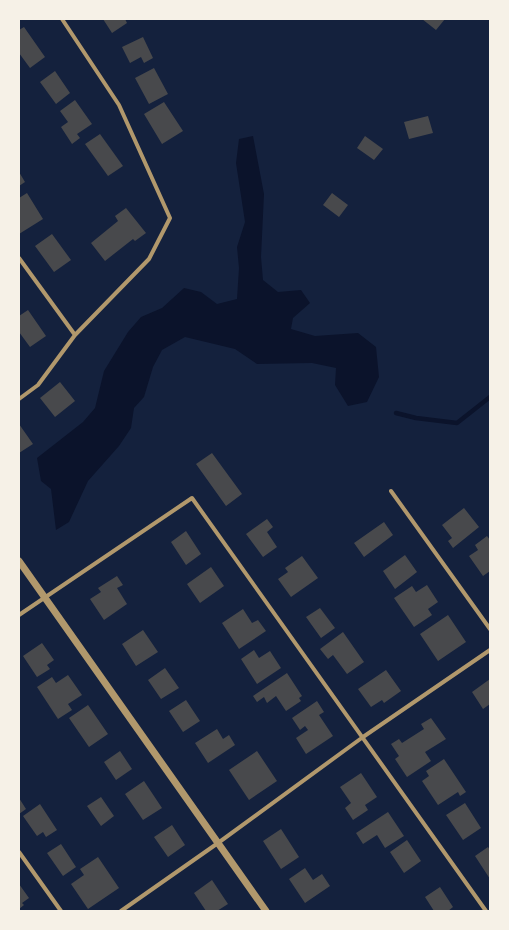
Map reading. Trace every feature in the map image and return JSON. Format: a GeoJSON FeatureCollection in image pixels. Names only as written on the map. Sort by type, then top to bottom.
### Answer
{"type":"FeatureCollection","features":[{"type":"Feature","properties":{"kind":"street"},"geometry":{"type":"LineString","coordinates":[[19,399],[38,385],[75,335],[149,259],[170,218],[119,105],[62,19]]}},
{"type":"Feature","properties":{"kind":"street"},"geometry":{"type":"LineString","coordinates":[[19,258],[75,335]]}},
{"type":"Feature","properties":{"kind":"street"},"geometry":{"type":"LineString","coordinates":[[392,491],[490,629]]}},
{"type":"Feature","properties":{"kind":"street"},"geometry":{"type":"LineString","coordinates":[[19,615],[192,498],[486,911]]}},
{"type":"Feature","properties":{"kind":"street"},"geometry":{"type":"LineString","coordinates":[[19,561],[266,911]]}},
{"type":"Feature","properties":{"kind":"street"},"geometry":{"type":"LineString","coordinates":[[121,911],[218,843],[363,737],[490,650]]}},
{"type":"Feature","properties":{"kind":"street"},"geometry":{"type":"LineString","coordinates":[[19,852],[60,911]]}},
{"type":"Feature","properties":{"kind":"water"},"geometry":{"type":"Polygon","coordinates":[[[253,136],[264,194],[261,257],[263,280],[278,292],[301,290],[310,303],[293,318],[291,329],[315,336],[358,333],[376,347],[379,377],[367,402],[348,406],[335,385],[336,368],[312,363],[257,364],[235,349],[185,337],[162,350],[153,367],[144,397],[134,408],[131,428],[119,446],[88,481],[69,522],[56,530],[51,489],[41,481],[37,458],[83,422],[95,408],[104,371],[128,332],[141,317],[162,308],[184,288],[201,292],[217,304],[237,299],[239,268],[237,247],[245,222],[236,163],[239,139],[253,136]]]}},
{"type":"Feature","properties":{"kind":"building"},"geometry":{"type":"Polygon","coordinates":[[[103,19],[125,19],[127,23],[112,33],[103,19]]]}},
{"type":"Feature","properties":{"kind":"building"},"geometry":{"type":"Polygon","coordinates":[[[422,19],[445,19],[436,30],[422,19]]]}},
{"type":"Feature","properties":{"kind":"building"},"geometry":{"type":"Polygon","coordinates":[[[24,27],[45,57],[30,68],[19,53],[19,30],[24,27]]]}},
{"type":"Feature","properties":{"kind":"building"},"geometry":{"type":"Polygon","coordinates":[[[143,37],[153,58],[144,63],[141,57],[130,63],[122,47],[143,37]]]}},
{"type":"Feature","properties":{"kind":"building"},"geometry":{"type":"Polygon","coordinates":[[[154,68],[168,94],[149,104],[135,78],[154,68]]]}},
{"type":"Feature","properties":{"kind":"building"},"geometry":{"type":"Polygon","coordinates":[[[55,71],[70,93],[56,104],[40,82],[55,71]]]}},
{"type":"Feature","properties":{"kind":"building"},"geometry":{"type":"Polygon","coordinates":[[[75,100],[92,124],[77,134],[80,138],[72,144],[61,127],[68,122],[60,111],[75,100]]]}},
{"type":"Feature","properties":{"kind":"building"},"geometry":{"type":"Polygon","coordinates":[[[164,102],[183,131],[162,144],[144,114],[164,102]]]}},
{"type":"Feature","properties":{"kind":"building"},"geometry":{"type":"Polygon","coordinates":[[[428,116],[433,133],[409,139],[404,122],[428,116]]]}},
{"type":"Feature","properties":{"kind":"building"},"geometry":{"type":"Polygon","coordinates":[[[100,134],[123,166],[108,176],[85,144],[100,134]]]}},
{"type":"Feature","properties":{"kind":"building"},"geometry":{"type":"Polygon","coordinates":[[[365,136],[383,149],[374,160],[357,148],[365,136]]]}},
{"type":"Feature","properties":{"kind":"building"},"geometry":{"type":"Polygon","coordinates":[[[19,172],[25,182],[19,186],[19,172]]]}},
{"type":"Feature","properties":{"kind":"building"},"geometry":{"type":"Polygon","coordinates":[[[27,193],[43,219],[19,234],[19,198],[27,193]]]}},
{"type":"Feature","properties":{"kind":"building"},"geometry":{"type":"Polygon","coordinates":[[[332,193],[348,205],[339,217],[323,205],[332,193]]]}},
{"type":"Feature","properties":{"kind":"building"},"geometry":{"type":"Polygon","coordinates":[[[126,208],[146,233],[135,241],[133,239],[105,261],[91,243],[118,221],[115,216],[126,208]]]}},
{"type":"Feature","properties":{"kind":"building"},"geometry":{"type":"Polygon","coordinates":[[[52,234],[71,260],[54,272],[35,246],[52,234]]]}},
{"type":"Feature","properties":{"kind":"building"},"geometry":{"type":"Polygon","coordinates":[[[28,310],[46,336],[30,347],[19,332],[19,316],[28,310]]]}},
{"type":"Feature","properties":{"kind":"building"},"geometry":{"type":"Polygon","coordinates":[[[60,382],[75,401],[55,417],[40,398],[60,382]]]}},
{"type":"Feature","properties":{"kind":"building"},"geometry":{"type":"Polygon","coordinates":[[[19,424],[33,444],[19,453],[19,424]]]}},
{"type":"Feature","properties":{"kind":"building"},"geometry":{"type":"Polygon","coordinates":[[[212,453],[242,494],[226,506],[196,464],[212,453]]]}},
{"type":"Feature","properties":{"kind":"building"},"geometry":{"type":"Polygon","coordinates":[[[464,508],[479,527],[453,548],[448,541],[452,538],[442,525],[464,508]]]}},
{"type":"Feature","properties":{"kind":"building"},"geometry":{"type":"Polygon","coordinates":[[[267,519],[273,527],[267,532],[277,547],[263,557],[246,534],[267,519]]]}},
{"type":"Feature","properties":{"kind":"building"},"geometry":{"type":"Polygon","coordinates":[[[384,522],[393,535],[364,557],[354,543],[384,522]]]}},
{"type":"Feature","properties":{"kind":"building"},"geometry":{"type":"Polygon","coordinates":[[[186,531],[201,554],[186,565],[171,542],[186,531]]]}},
{"type":"Feature","properties":{"kind":"building"},"geometry":{"type":"Polygon","coordinates":[[[487,536],[490,540],[490,571],[483,576],[469,556],[478,550],[475,545],[487,536]]]}},
{"type":"Feature","properties":{"kind":"building"},"geometry":{"type":"Polygon","coordinates":[[[405,555],[417,572],[395,589],[383,571],[405,555]]]}},
{"type":"Feature","properties":{"kind":"building"},"geometry":{"type":"Polygon","coordinates":[[[302,556],[318,578],[291,597],[278,579],[288,572],[285,568],[302,556]]]}},
{"type":"Feature","properties":{"kind":"building"},"geometry":{"type":"Polygon","coordinates":[[[211,567],[224,586],[200,603],[187,584],[211,567]]]}},
{"type":"Feature","properties":{"kind":"building"},"geometry":{"type":"Polygon","coordinates":[[[117,576],[123,585],[117,588],[127,604],[104,620],[90,599],[101,592],[98,588],[117,576]]]}},
{"type":"Feature","properties":{"kind":"building"},"geometry":{"type":"Polygon","coordinates":[[[427,585],[438,602],[428,609],[432,615],[414,627],[394,598],[412,586],[416,592],[427,585]]]}},
{"type":"Feature","properties":{"kind":"building"},"geometry":{"type":"Polygon","coordinates":[[[320,608],[335,628],[321,638],[306,617],[320,608]]]}},
{"type":"Feature","properties":{"kind":"building"},"geometry":{"type":"Polygon","coordinates":[[[243,609],[252,623],[258,620],[266,631],[239,649],[222,623],[243,609]]]}},
{"type":"Feature","properties":{"kind":"building"},"geometry":{"type":"Polygon","coordinates":[[[448,615],[466,642],[438,661],[420,634],[448,615]]]}},
{"type":"Feature","properties":{"kind":"building"},"geometry":{"type":"Polygon","coordinates":[[[143,630],[158,652],[136,666],[122,644],[143,630]]]}},
{"type":"Feature","properties":{"kind":"building"},"geometry":{"type":"Polygon","coordinates":[[[343,632],[364,662],[347,674],[333,655],[328,659],[320,649],[343,632]]]}},
{"type":"Feature","properties":{"kind":"building"},"geometry":{"type":"Polygon","coordinates":[[[42,643],[54,660],[47,665],[50,669],[37,677],[23,656],[42,643]]]}},
{"type":"Feature","properties":{"kind":"building"},"geometry":{"type":"Polygon","coordinates":[[[254,650],[259,658],[270,651],[281,668],[257,684],[241,659],[254,650]]]}},
{"type":"Feature","properties":{"kind":"building"},"geometry":{"type":"Polygon","coordinates":[[[165,668],[179,688],[161,699],[148,680],[165,668]]]}},
{"type":"Feature","properties":{"kind":"building"},"geometry":{"type":"Polygon","coordinates":[[[386,670],[401,691],[384,703],[382,700],[371,707],[358,689],[386,670]]]}},
{"type":"Feature","properties":{"kind":"building"},"geometry":{"type":"Polygon","coordinates":[[[287,673],[302,696],[299,698],[301,701],[286,711],[276,696],[267,703],[264,697],[257,702],[253,696],[287,673]]]}},
{"type":"Feature","properties":{"kind":"building"},"geometry":{"type":"Polygon","coordinates":[[[68,675],[82,695],[68,704],[72,710],[58,719],[37,687],[52,677],[56,683],[68,675]]]}},
{"type":"Feature","properties":{"kind":"building"},"geometry":{"type":"Polygon","coordinates":[[[490,679],[490,704],[483,709],[472,692],[490,679]]]}},
{"type":"Feature","properties":{"kind":"building"},"geometry":{"type":"Polygon","coordinates":[[[186,700],[200,721],[183,732],[169,711],[186,700]]]}},
{"type":"Feature","properties":{"kind":"building"},"geometry":{"type":"Polygon","coordinates":[[[317,701],[324,712],[319,715],[333,736],[306,754],[296,738],[308,730],[305,726],[300,730],[292,718],[317,701]]]}},
{"type":"Feature","properties":{"kind":"building"},"geometry":{"type":"Polygon","coordinates":[[[88,705],[108,734],[89,747],[69,718],[88,705]]]}},
{"type":"Feature","properties":{"kind":"building"},"geometry":{"type":"Polygon","coordinates":[[[431,718],[446,739],[425,752],[431,761],[407,777],[395,759],[399,756],[391,744],[399,739],[402,743],[424,729],[421,724],[431,718]]]}},
{"type":"Feature","properties":{"kind":"building"},"geometry":{"type":"Polygon","coordinates":[[[217,729],[223,739],[229,735],[235,745],[208,763],[195,743],[217,729]]]}},
{"type":"Feature","properties":{"kind":"building"},"geometry":{"type":"Polygon","coordinates":[[[120,751],[132,769],[116,780],[104,762],[120,751]]]}},
{"type":"Feature","properties":{"kind":"building"},"geometry":{"type":"Polygon","coordinates":[[[257,751],[277,781],[249,800],[229,770],[257,751]]]}},
{"type":"Feature","properties":{"kind":"building"},"geometry":{"type":"Polygon","coordinates":[[[444,759],[466,792],[460,796],[458,792],[438,805],[422,781],[429,776],[426,771],[444,759]]]}},
{"type":"Feature","properties":{"kind":"building"},"geometry":{"type":"Polygon","coordinates":[[[361,773],[377,797],[365,805],[368,810],[353,820],[345,808],[351,803],[340,787],[361,773]]]}},
{"type":"Feature","properties":{"kind":"building"},"geometry":{"type":"Polygon","coordinates":[[[144,781],[162,808],[143,820],[125,794],[144,781]]]}},
{"type":"Feature","properties":{"kind":"building"},"geometry":{"type":"Polygon","coordinates":[[[101,797],[114,816],[101,826],[87,806],[101,797]]]}},
{"type":"Feature","properties":{"kind":"building"},"geometry":{"type":"Polygon","coordinates":[[[19,798],[26,809],[19,814],[19,798]]]}},
{"type":"Feature","properties":{"kind":"building"},"geometry":{"type":"Polygon","coordinates":[[[465,803],[481,828],[463,840],[446,815],[465,803]]]}},
{"type":"Feature","properties":{"kind":"building"},"geometry":{"type":"Polygon","coordinates":[[[40,804],[57,830],[46,837],[43,832],[37,836],[23,816],[40,804]]]}},
{"type":"Feature","properties":{"kind":"building"},"geometry":{"type":"Polygon","coordinates":[[[388,812],[404,836],[385,848],[377,835],[363,844],[356,833],[388,812]]]}},
{"type":"Feature","properties":{"kind":"building"},"geometry":{"type":"Polygon","coordinates":[[[172,825],[185,845],[168,857],[154,837],[172,825]]]}},
{"type":"Feature","properties":{"kind":"building"},"geometry":{"type":"Polygon","coordinates":[[[281,829],[299,857],[281,869],[263,841],[281,829]]]}},
{"type":"Feature","properties":{"kind":"building"},"geometry":{"type":"Polygon","coordinates":[[[407,840],[421,861],[404,873],[390,852],[407,840]]]}},
{"type":"Feature","properties":{"kind":"building"},"geometry":{"type":"Polygon","coordinates":[[[61,844],[76,867],[63,876],[47,853],[61,844]]]}},
{"type":"Feature","properties":{"kind":"building"},"geometry":{"type":"Polygon","coordinates":[[[488,847],[490,850],[490,879],[475,856],[488,847]]]}},
{"type":"Feature","properties":{"kind":"building"},"geometry":{"type":"Polygon","coordinates":[[[98,857],[119,888],[88,909],[71,884],[84,875],[80,869],[98,857]]]}},
{"type":"Feature","properties":{"kind":"building"},"geometry":{"type":"Polygon","coordinates":[[[305,868],[313,880],[322,874],[330,886],[305,903],[289,879],[305,868]]]}},
{"type":"Feature","properties":{"kind":"building"},"geometry":{"type":"Polygon","coordinates":[[[212,880],[228,904],[217,911],[206,911],[194,893],[212,880]]]}},
{"type":"Feature","properties":{"kind":"building"},"geometry":{"type":"Polygon","coordinates":[[[19,884],[29,898],[22,903],[24,905],[19,909],[19,884]]]}},
{"type":"Feature","properties":{"kind":"building"},"geometry":{"type":"Polygon","coordinates":[[[440,887],[453,907],[448,911],[434,911],[425,897],[440,887]]]}},
{"type":"Feature","properties":{"kind":"waterway"},"geometry":{"type":"LineString","coordinates":[[396,413],[416,418],[457,423],[490,397]]}}]}
